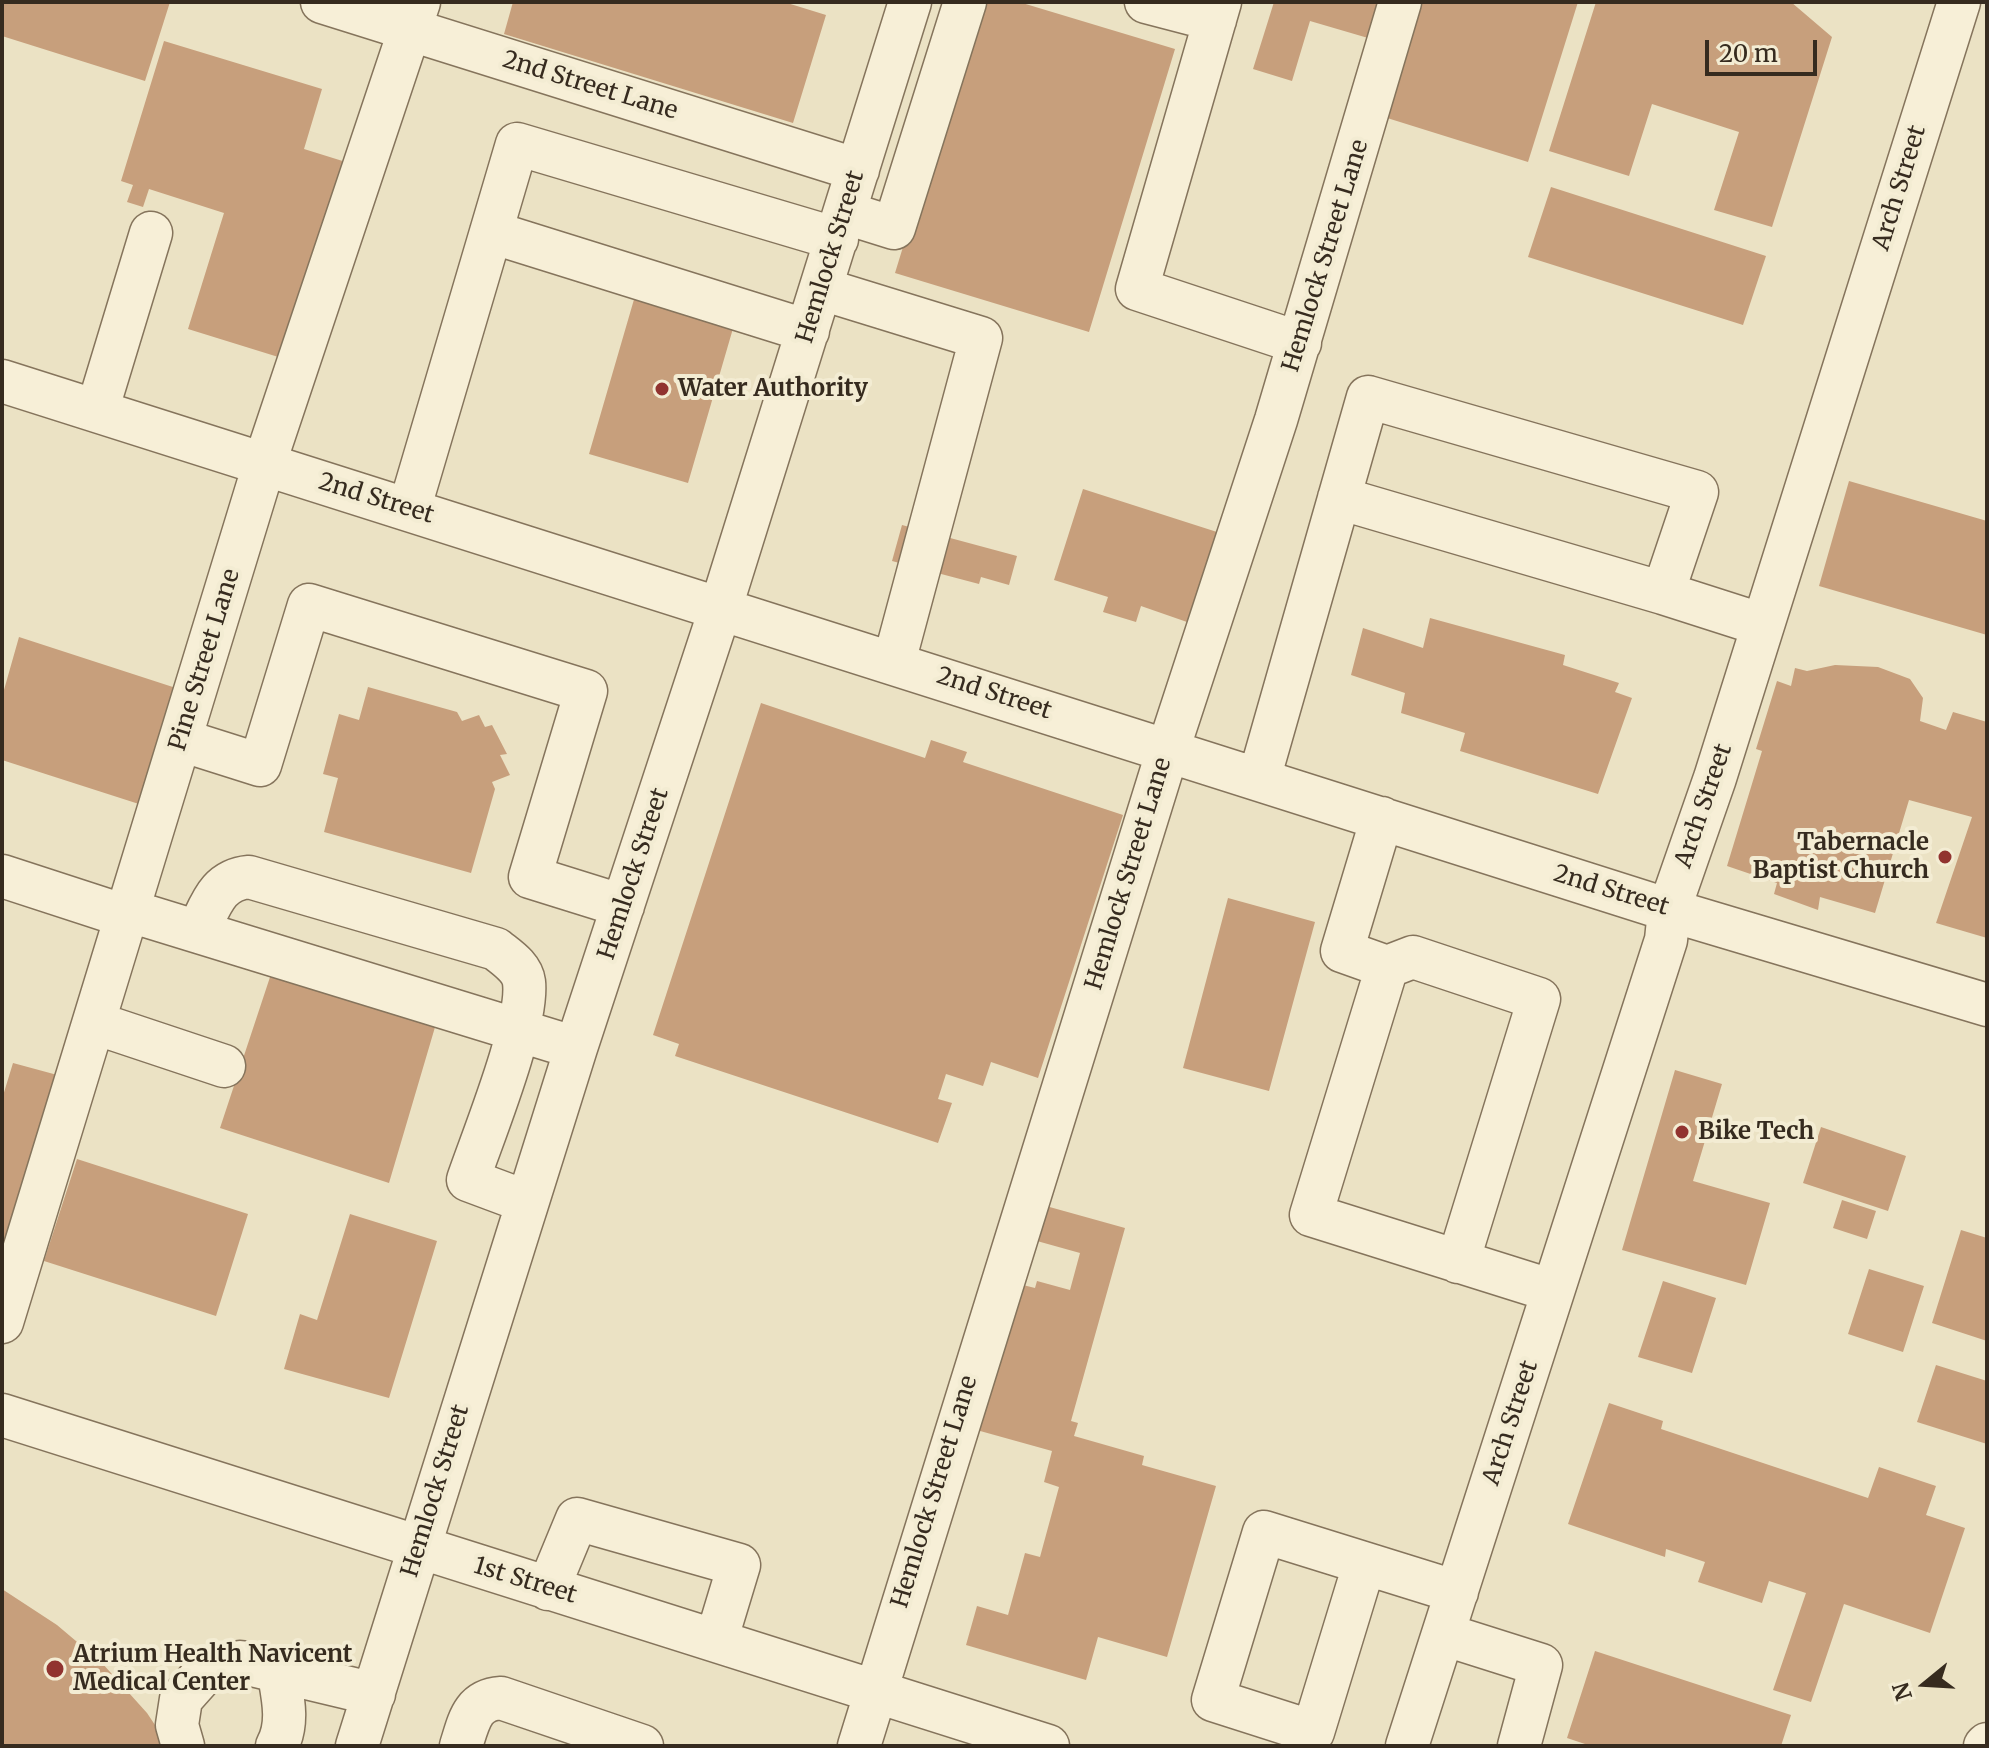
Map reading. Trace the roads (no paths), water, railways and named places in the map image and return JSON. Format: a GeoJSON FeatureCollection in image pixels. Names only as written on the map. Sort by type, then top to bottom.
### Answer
{"type":"FeatureCollection","features":[{"type":"Feature","properties":{"kind":"street","name":"2nd Street Lane"},"geometry":{"type":"LineString","coordinates":[[322,2],[415,16],[858,170]]}},
{"type":"Feature","properties":{"kind":"street","name":"Hemlock Street"},"geometry":{"type":"LineString","coordinates":[[357,1746],[576,1048],[822,289],[910,2]]}},
{"type":"Feature","properties":{"kind":"street"},"geometry":{"type":"LineString","coordinates":[[409,510],[517,144],[841,226],[894,228],[965,2]]}},
{"type":"Feature","properties":{"kind":"street"},"geometry":{"type":"LineString","coordinates":[[1146,2],[1218,11],[1137,289],[1300,343]]}},
{"type":"Feature","properties":{"kind":"street","name":"Hemlock Street Lane"},"geometry":{"type":"LineString","coordinates":[[859,1746],[873,1690],[1168,750],[1300,343],[1400,2]]}},
{"type":"Feature","properties":{"kind":"street","name":"Arch Street"},"geometry":{"type":"LineString","coordinates":[[1407,1746],[1666,940],[1669,910],[1763,625],[1959,2]]}},
{"type":"Feature","properties":{"kind":"street","name":"Pine Street Lane"},"geometry":{"type":"LineString","coordinates":[[2,1322],[264,465],[415,16]]}},
{"type":"Feature","properties":{"kind":"street"},"geometry":{"type":"LineString","coordinates":[[491,232],[808,331]]}},
{"type":"Feature","properties":{"kind":"street"},"geometry":{"type":"LineString","coordinates":[[97,411],[151,233]]}},
{"type":"Feature","properties":{"kind":"street"},"geometry":{"type":"LineString","coordinates":[[822,289],[981,338],[894,662]]}},
{"type":"Feature","properties":{"kind":"street","name":"2nd Street"},"geometry":{"type":"LineString","coordinates":[[2,381],[1669,910],[1987,1005]]}},
{"type":"Feature","properties":{"kind":"street"},"geometry":{"type":"LineString","coordinates":[[1259,779],[1368,397],[1697,492],[1663,593]]}},
{"type":"Feature","properties":{"kind":"street"},"geometry":{"type":"LineString","coordinates":[[1339,498],[1763,625]]}},
{"type":"Feature","properties":{"kind":"street"},"geometry":{"type":"LineString","coordinates":[[181,740],[260,765],[309,605],[586,691],[530,877],[623,906]]}},
{"type":"Feature","properties":{"kind":"street"},"geometry":{"type":"LineString","coordinates":[[1382,818],[1342,951],[1387,967],[1413,957],[1539,999],[1458,1262]]}},
{"type":"Feature","properties":{"kind":"street"},"geometry":{"type":"LineString","coordinates":[[2,876],[198,931],[576,1048]]}},
{"type":"Feature","properties":{"kind":"street"},"geometry":{"type":"LineString","coordinates":[[198,931],[219,889],[231,879],[249,877],[496,949],[517,967],[524,982],[518,1030],[468,1180],[527,1202]]}},
{"type":"Feature","properties":{"kind":"street"},"geometry":{"type":"LineString","coordinates":[[1387,967],[1311,1215],[1553,1291]]}},
{"type":"Feature","properties":{"kind":"street"},"geometry":{"type":"LineString","coordinates":[[95,1023],[224,1066]]}},
{"type":"Feature","properties":{"kind":"street","name":"1st Street"},"geometry":{"type":"LineString","coordinates":[[2,1415],[1048,1746]]}},
{"type":"Feature","properties":{"kind":"street"},"geometry":{"type":"LineString","coordinates":[[548,1589],[577,1519],[739,1565],[716,1641]]}},
{"type":"Feature","properties":{"kind":"street"},"geometry":{"type":"LineString","coordinates":[[1364,1565],[1313,1732],[1213,1700],[1264,1532],[1457,1592]]}},
{"type":"Feature","properties":{"kind":"street"},"geometry":{"type":"LineString","coordinates":[[1443,1634],[1541,1665],[1519,1746]]}},
{"type":"Feature","properties":{"kind":"street"},"geometry":{"type":"LineString","coordinates":[[183,1746],[177,1725],[181,1699],[206,1671],[240,1662],[374,1694]]}},
{"type":"Feature","properties":{"kind":"street"},"geometry":{"type":"LineString","coordinates":[[277,1746],[282,1736],[284,1710],[278,1669]]}},
{"type":"Feature","properties":{"kind":"street"},"geometry":{"type":"LineString","coordinates":[[461,1746],[472,1711],[487,1699],[501,1698],[642,1746]]}},
{"type":"Feature","properties":{"kind":"place","name":"Water Authority"},"geometry":{"type":"Point","coordinates":[662,389]}},
{"type":"Feature","properties":{"kind":"place","name":"Tabernacle Baptist Church"},"geometry":{"type":"Point","coordinates":[1945,857]}},
{"type":"Feature","properties":{"kind":"place","name":"Bike Tech"},"geometry":{"type":"Point","coordinates":[1682,1132]}},
{"type":"Feature","properties":{"kind":"place","name":"Atrium Health Navicent Medical Center"},"geometry":{"type":"Point","coordinates":[55,1669]}}]}
